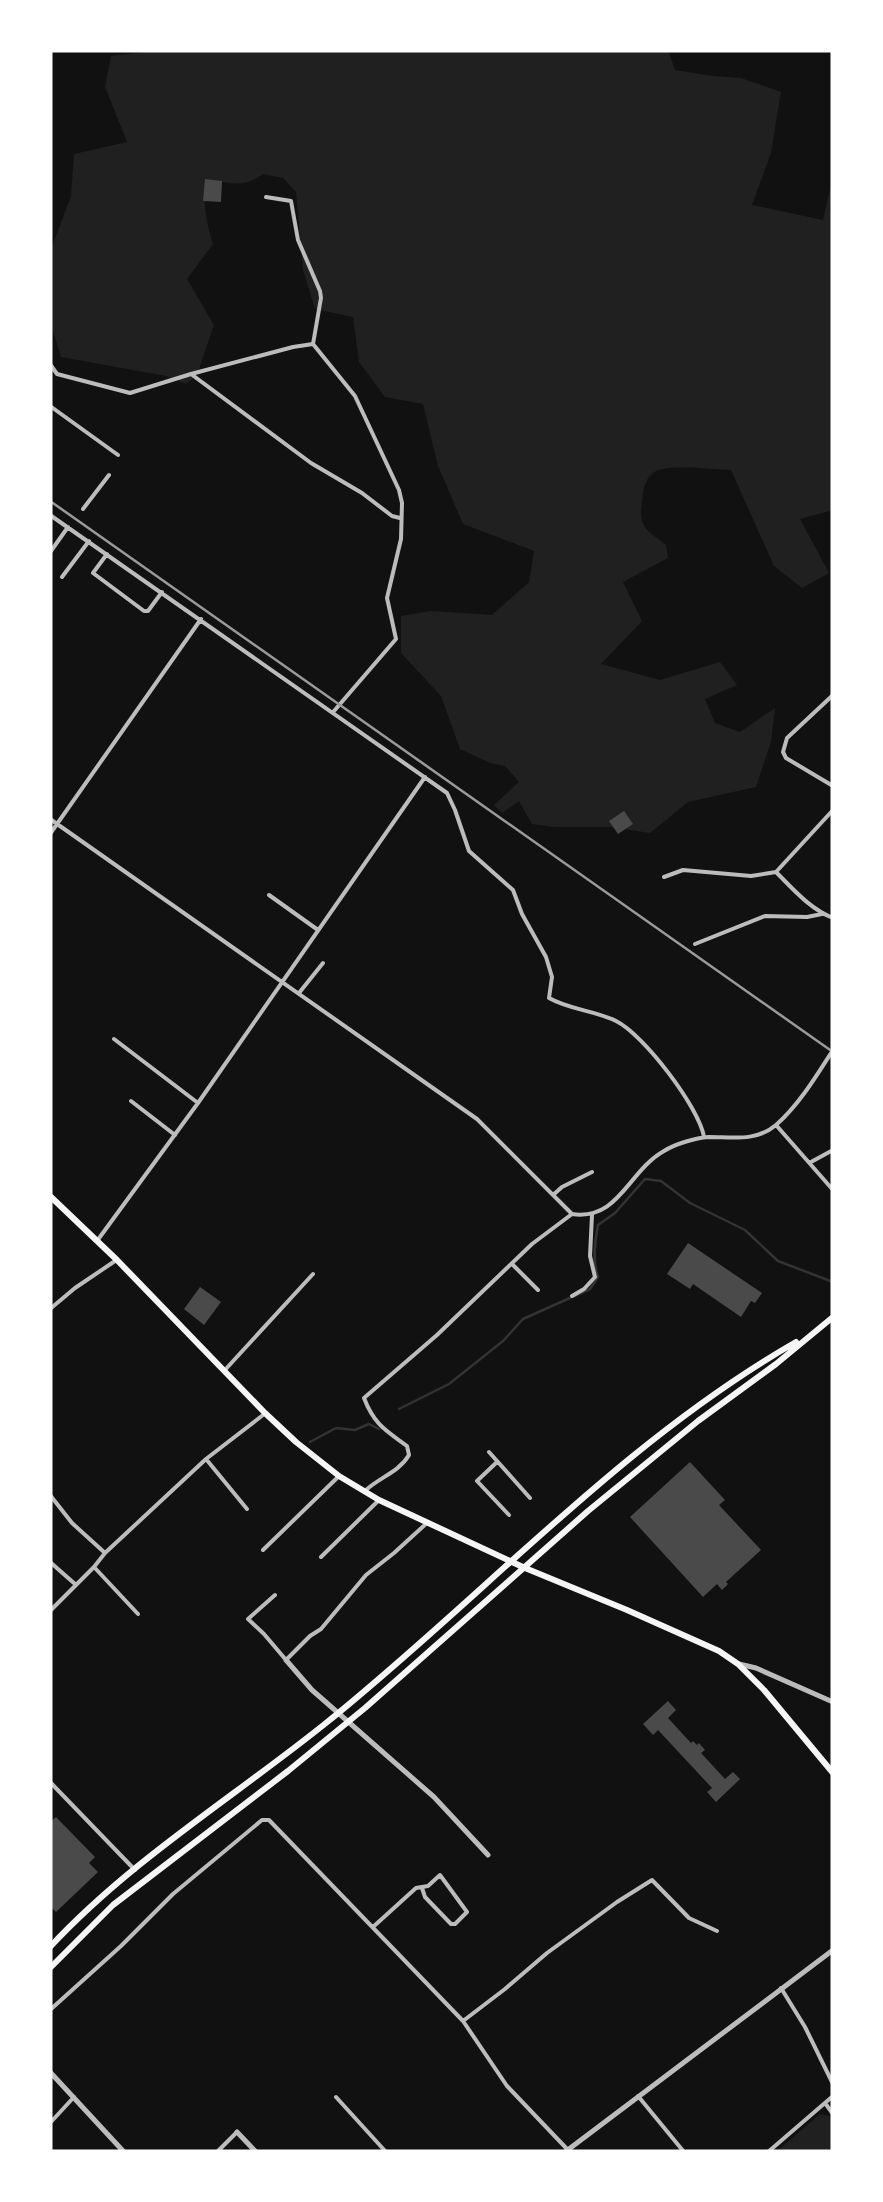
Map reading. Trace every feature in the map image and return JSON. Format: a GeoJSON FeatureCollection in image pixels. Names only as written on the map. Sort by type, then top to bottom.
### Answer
{"type":"FeatureCollection","features":[{"type":"Feature","properties":{"kind":"highway"},"geometry":{"type":"LineString","coordinates":[[50,1196],[266,1413],[339,1476],[379,1500],[525,1568],[719,1651],[764,1690],[833,1774]]}},
{"type":"Feature","properties":{"kind":"highway"},"geometry":{"type":"LineString","coordinates":[[50,1968],[113,1906],[350,1721],[633,1474],[833,1317]]}},
{"type":"Feature","properties":{"kind":"highway"},"geometry":{"type":"LineString","coordinates":[[50,1947],[134,1870],[339,1712],[580,1500],[711,1395],[814,1332]]}},
{"type":"Feature","properties":{"kind":"street"},"geometry":{"type":"LineString","coordinates":[[266,197],[290,201],[298,240],[322,298],[313,344],[355,396],[402,503],[400,540],[387,598],[396,639],[334,712]]}},
{"type":"Feature","properties":{"kind":"street"},"geometry":{"type":"LineString","coordinates":[[50,364],[56,374],[130,393],[313,344]]}},
{"type":"Feature","properties":{"kind":"street"},"geometry":{"type":"LineString","coordinates":[[50,381],[56,374]]}},
{"type":"Feature","properties":{"kind":"street"},"geometry":{"type":"LineString","coordinates":[[190,374],[311,463],[400,518]]}},
{"type":"Feature","properties":{"kind":"street"},"geometry":{"type":"LineString","coordinates":[[50,406],[118,455]]}},
{"type":"Feature","properties":{"kind":"street"},"geometry":{"type":"LineString","coordinates":[[83,509],[110,474]]}},
{"type":"Feature","properties":{"kind":"street"},"geometry":{"type":"LineString","coordinates":[[50,515],[447,793],[472,856],[513,890],[546,956],[552,978],[549,998],[566,1008],[618,1022],[639,1038],[685,1096],[704,1137]]}},
{"type":"Feature","properties":{"kind":"street"},"geometry":{"type":"LineString","coordinates":[[51,551],[68,527]]}},
{"type":"Feature","properties":{"kind":"street"},"geometry":{"type":"LineString","coordinates":[[62,577],[89,542]]}},
{"type":"Feature","properties":{"kind":"street"},"geometry":{"type":"LineString","coordinates":[[107,554],[93,572],[144,611],[162,592]]}},
{"type":"Feature","properties":{"kind":"street"},"geometry":{"type":"LineString","coordinates":[[50,834],[201,619]]}},
{"type":"Feature","properties":{"kind":"street"},"geometry":{"type":"LineString","coordinates":[[833,694],[787,738],[784,752],[786,758],[833,786]]}},
{"type":"Feature","properties":{"kind":"street"},"geometry":{"type":"LineString","coordinates":[[97,1242],[425,777]]}},
{"type":"Feature","properties":{"kind":"street"},"geometry":{"type":"LineString","coordinates":[[664,877],[684,870],[750,876],[776,872],[833,810]]}},
{"type":"Feature","properties":{"kind":"street"},"geometry":{"type":"LineString","coordinates":[[50,819],[477,1118],[572,1214]]}},
{"type":"Feature","properties":{"kind":"street"},"geometry":{"type":"LineString","coordinates":[[776,872],[822,914],[833,918]]}},
{"type":"Feature","properties":{"kind":"street"},"geometry":{"type":"LineString","coordinates":[[269,895],[318,930]]}},
{"type":"Feature","properties":{"kind":"street"},"geometry":{"type":"LineString","coordinates":[[694,944],[765,916],[822,914]]}},
{"type":"Feature","properties":{"kind":"street"},"geometry":{"type":"LineString","coordinates":[[299,993],[323,963]]}},
{"type":"Feature","properties":{"kind":"street"},"geometry":{"type":"LineString","coordinates":[[114,1039],[198,1103]]}},
{"type":"Feature","properties":{"kind":"street"},"geometry":{"type":"LineString","coordinates":[[364,1492],[403,1466],[409,1456],[407,1446],[371,1416],[364,1398],[532,1244],[572,1214],[592,1215],[613,1204],[648,1162],[666,1149],[704,1137],[759,1135],[776,1125],[833,1050]]}},
{"type":"Feature","properties":{"kind":"street"},"geometry":{"type":"LineString","coordinates":[[131,1101],[175,1135]]}},
{"type":"Feature","properties":{"kind":"street"},"geometry":{"type":"LineString","coordinates":[[776,1125],[833,1190]]}},
{"type":"Feature","properties":{"kind":"street"},"geometry":{"type":"LineString","coordinates":[[809,1163],[833,1150]]}},
{"type":"Feature","properties":{"kind":"street"},"geometry":{"type":"LineString","coordinates":[[553,1196],[592,1172]]}},
{"type":"Feature","properties":{"kind":"street"},"geometry":{"type":"LineString","coordinates":[[572,1296],[595,1277],[590,1256],[592,1215]]}},
{"type":"Feature","properties":{"kind":"street"},"geometry":{"type":"LineString","coordinates":[[50,1309],[116,1260]]}},
{"type":"Feature","properties":{"kind":"street"},"geometry":{"type":"LineString","coordinates":[[512,1264],[538,1290]]}},
{"type":"Feature","properties":{"kind":"street"},"geometry":{"type":"LineString","coordinates":[[224,1370],[313,1274]]}},
{"type":"Feature","properties":{"kind":"street"},"geometry":{"type":"LineString","coordinates":[[50,1611],[104,1553],[206,1459],[266,1413]]}},
{"type":"Feature","properties":{"kind":"street"},"geometry":{"type":"LineString","coordinates":[[489,1452],[530,1498]]}},
{"type":"Feature","properties":{"kind":"street"},"geometry":{"type":"LineString","coordinates":[[206,1459],[247,1509]]}},
{"type":"Feature","properties":{"kind":"street"},"geometry":{"type":"LineString","coordinates":[[497,1462],[478,1481],[509,1516]]}},
{"type":"Feature","properties":{"kind":"street"},"geometry":{"type":"LineString","coordinates":[[263,1550],[339,1476]]}},
{"type":"Feature","properties":{"kind":"street"},"geometry":{"type":"LineString","coordinates":[[50,1495],[104,1553]]}},
{"type":"Feature","properties":{"kind":"street"},"geometry":{"type":"LineString","coordinates":[[321,1556],[379,1500]]}},
{"type":"Feature","properties":{"kind":"street"},"geometry":{"type":"LineString","coordinates":[[286,1660],[320,1629],[366,1575],[428,1522]]}},
{"type":"Feature","properties":{"kind":"street"},"geometry":{"type":"LineString","coordinates":[[50,1562],[76,1584]]}},
{"type":"Feature","properties":{"kind":"street"},"geometry":{"type":"LineString","coordinates":[[94,1567],[138,1614]]}},
{"type":"Feature","properties":{"kind":"street"},"geometry":{"type":"LineString","coordinates":[[275,1595],[248,1619],[312,1690],[434,1798],[488,1855]]}},
{"type":"Feature","properties":{"kind":"street"},"geometry":{"type":"LineString","coordinates":[[738,1664],[833,1702]]}},
{"type":"Feature","properties":{"kind":"street"},"geometry":{"type":"LineString","coordinates":[[50,1782],[134,1870]]}},
{"type":"Feature","properties":{"kind":"street"},"geometry":{"type":"LineString","coordinates":[[50,2010],[174,1894],[262,1820],[269,1820],[463,2021],[508,2086],[566,2151],[833,1950]]}},
{"type":"Feature","properties":{"kind":"street"},"geometry":{"type":"LineString","coordinates":[[374,1928],[416,1888],[428,1886],[440,1876],[467,1912],[452,1924],[422,1888]]}},
{"type":"Feature","properties":{"kind":"street"},"geometry":{"type":"LineString","coordinates":[[463,2021],[547,1953],[652,1880],[689,1918],[717,1931]]}},
{"type":"Feature","properties":{"kind":"street"},"geometry":{"type":"LineString","coordinates":[[781,1988],[833,2084]]}},
{"type":"Feature","properties":{"kind":"street"},"geometry":{"type":"LineString","coordinates":[[50,2072],[124,2152]]}},
{"type":"Feature","properties":{"kind":"street"},"geometry":{"type":"LineString","coordinates":[[638,2096],[684,2152]]}},
{"type":"Feature","properties":{"kind":"street"},"geometry":{"type":"LineString","coordinates":[[768,2152],[833,2096]]}},
{"type":"Feature","properties":{"kind":"street"},"geometry":{"type":"LineString","coordinates":[[336,2097],[386,2152]]}},
{"type":"Feature","properties":{"kind":"street"},"geometry":{"type":"LineString","coordinates":[[50,2123],[74,2098]]}},
{"type":"Feature","properties":{"kind":"street"},"geometry":{"type":"LineString","coordinates":[[825,2102],[833,2114]]}},
{"type":"Feature","properties":{"kind":"street"},"geometry":{"type":"LineString","coordinates":[[218,2152],[238,2132],[256,2152]]}},
{"type":"Feature","properties":{"kind":"shaded area"},"geometry":{"type":"Polygon","coordinates":[[[163,50],[668,50],[675,70],[741,78],[781,92],[771,153],[752,205],[823,220],[833,176],[833,510],[800,519],[829,573],[802,588],[774,566],[731,470],[659,470],[646,483],[641,518],[645,528],[666,545],[668,558],[623,582],[642,621],[601,664],[660,680],[720,662],[737,685],[705,699],[715,723],[740,732],[775,708],[771,742],[756,787],[688,802],[650,833],[532,824],[519,801],[502,813],[494,805],[519,782],[505,766],[460,749],[441,696],[401,653],[401,616],[431,611],[492,615],[529,582],[534,551],[463,524],[438,466],[423,404],[385,397],[359,362],[353,317],[315,309],[303,270],[296,192],[283,178],[263,174],[242,183],[205,180],[204,197],[213,244],[187,279],[214,325],[197,375],[186,384],[166,376],[61,357],[50,321],[50,252],[71,196],[74,154],[127,142],[105,87],[111,56],[163,50]]]}},
{"type":"Feature","properties":{"kind":"shaded area"},"geometry":{"type":"Polygon","coordinates":[[[820,2114],[833,2121],[833,2152],[776,2152],[820,2114]]]}},
{"type":"Feature","properties":{"kind":"building"},"geometry":{"type":"Polygon","coordinates":[[[205,179],[222,181],[221,202],[203,201],[205,179]]]}},
{"type":"Feature","properties":{"kind":"building"},"geometry":{"type":"Polygon","coordinates":[[[624,811],[633,824],[618,834],[609,821],[624,811]]]}},
{"type":"Feature","properties":{"kind":"building"},"geometry":{"type":"Polygon","coordinates":[[[688,1243],[762,1293],[755,1303],[751,1301],[741,1317],[693,1284],[690,1289],[667,1274],[688,1243]]]}},
{"type":"Feature","properties":{"kind":"building"},"geometry":{"type":"Polygon","coordinates":[[[200,1287],[221,1302],[204,1325],[184,1309],[200,1287]]]}},
{"type":"Feature","properties":{"kind":"building"},"geometry":{"type":"Polygon","coordinates":[[[690,1462],[725,1500],[719,1505],[761,1550],[722,1590],[717,1584],[703,1597],[630,1517],[690,1462]]]}},
{"type":"Feature","properties":{"kind":"building"},"geometry":{"type":"Polygon","coordinates":[[[668,1701],[676,1710],[668,1718],[691,1743],[699,1743],[705,1750],[701,1753],[725,1779],[733,1772],[740,1779],[716,1802],[707,1792],[712,1788],[658,1730],[653,1735],[643,1724],[668,1701]]]}},
{"type":"Feature","properties":{"kind":"building"},"geometry":{"type":"Polygon","coordinates":[[[56,1817],[95,1857],[89,1863],[98,1872],[56,1912],[50,1906],[50,1822],[56,1817]]]}},
{"type":"Feature","properties":{"kind":"waterway"},"geometry":{"type":"LineString","coordinates":[[399,1409],[449,1384],[503,1341],[523,1319],[590,1289],[598,1277],[598,1225],[615,1213],[645,1179],[661,1181],[690,1203],[745,1230],[778,1261],[833,1282]]}},
{"type":"Feature","properties":{"kind":"waterway"},"geometry":{"type":"LineString","coordinates":[[310,1442],[336,1428],[355,1430],[369,1424],[379,1429]]}},
{"type":"Feature","properties":{"kind":"railway"},"geometry":{"type":"LineString","coordinates":[[50,501],[833,1052]]}}]}
